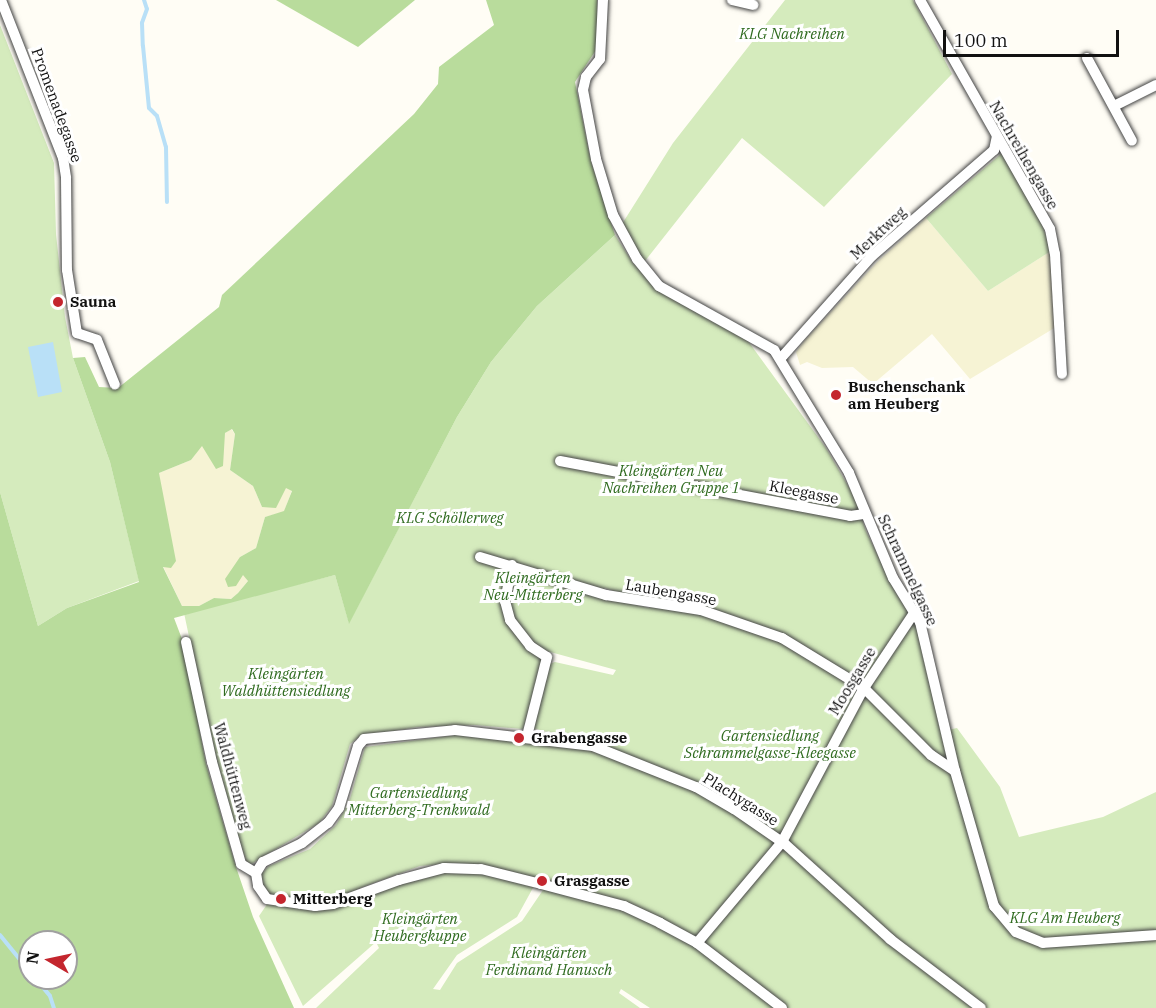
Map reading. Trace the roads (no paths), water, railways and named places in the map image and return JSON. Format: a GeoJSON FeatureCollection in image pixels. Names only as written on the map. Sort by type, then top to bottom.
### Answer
{"type":"FeatureCollection","features":[{"type":"Feature","properties":{"kind":"street","name":"Promenadegasse"},"geometry":{"type":"LineString","coordinates":[[1,0],[63,158],[66,178],[67,270],[77,333],[96,340],[115,385]]}},
{"type":"Feature","properties":{"kind":"street","name":"Schrammelgasse"},"geometry":{"type":"LineString","coordinates":[[603,0],[600,59],[585,77],[583,87],[608,203],[637,259],[658,286],[750,334],[781,358],[849,473],[893,578],[920,622],[955,771],[990,899],[1017,932],[1043,943],[1156,935]]}},
{"type":"Feature","properties":{"kind":"street"},"geometry":{"type":"LineString","coordinates":[[732,0],[753,5]]}},
{"type":"Feature","properties":{"kind":"street","name":"Nachreihengasse"},"geometry":{"type":"LineString","coordinates":[[920,0],[1038,205],[1053,239],[1062,374]]}},
{"type":"Feature","properties":{"kind":"street"},"geometry":{"type":"LineString","coordinates":[[1087,58],[1132,141]]}},
{"type":"Feature","properties":{"kind":"street"},"geometry":{"type":"LineString","coordinates":[[1114,106],[1156,85]]}},
{"type":"Feature","properties":{"kind":"street","name":"Merktweg"},"geometry":{"type":"LineString","coordinates":[[781,358],[872,256],[994,150],[997,136]]}},
{"type":"Feature","properties":{"kind":"street","name":"Kleegasse"},"geometry":{"type":"LineString","coordinates":[[560,461],[850,516],[865,514]]}},
{"type":"Feature","properties":{"kind":"street","name":"Laubengasse"},"geometry":{"type":"LineString","coordinates":[[480,557],[606,595],[700,610],[741,622],[782,638],[864,688],[931,755],[955,771]]}},
{"type":"Feature","properties":{"kind":"street"},"geometry":{"type":"LineString","coordinates":[[512,566],[505,601],[510,620],[530,646],[547,657],[527,736]]}},
{"type":"Feature","properties":{"kind":"street","name":"Moosgasse"},"geometry":{"type":"LineString","coordinates":[[697,943],[782,842],[864,688],[914,613]]}},
{"type":"Feature","properties":{"kind":"street","name":"Waldhüttenweg"},"geometry":{"type":"LineString","coordinates":[[186,642],[212,762],[241,864],[256,873],[258,886],[267,899],[315,906],[333,904],[444,868],[481,869],[624,906],[697,943]]}},
{"type":"Feature","properties":{"kind":"street","name":"Plachygasse"},"geometry":{"type":"LineString","coordinates":[[256,873],[263,862],[302,843],[328,824],[339,808],[358,746],[364,739],[455,730],[527,736],[593,746],[645,764],[696,787],[782,842],[890,939],[981,1008]]}},
{"type":"Feature","properties":{"kind":"street"},"geometry":{"type":"LineString","coordinates":[[697,943],[782,1008]]}},
{"type":"Feature","properties":{"kind":"water"},"geometry":{"type":"Polygon","coordinates":[[[53,342],[62,392],[38,397],[28,347],[53,342]]]}},
{"type":"Feature","properties":{"kind":"waterway"},"geometry":{"type":"LineString","coordinates":[[144,0],[147,9],[142,23],[143,46],[149,108],[157,116],[166,147],[167,202]]}},
{"type":"Feature","properties":{"kind":"waterway"},"geometry":{"type":"LineString","coordinates":[[0,935],[18,957]]}},
{"type":"Feature","properties":{"kind":"waterway"},"geometry":{"type":"LineString","coordinates":[[45,990],[54,1008]]}},
{"type":"Feature","properties":{"kind":"place","name":"Sauna"},"geometry":{"type":"Point","coordinates":[58,302]}},
{"type":"Feature","properties":{"kind":"place","name":"Buschenschank am Heuberg"},"geometry":{"type":"Point","coordinates":[836,395]}},
{"type":"Feature","properties":{"kind":"place","name":"Grabengasse"},"geometry":{"type":"Point","coordinates":[519,738]}},
{"type":"Feature","properties":{"kind":"place","name":"Grasgasse"},"geometry":{"type":"Point","coordinates":[542,881]}},
{"type":"Feature","properties":{"kind":"place","name":"Mitterberg"},"geometry":{"type":"Point","coordinates":[281,899]}},
{"type":"Feature","properties":{"kind":"park label","name":"KLG Nachreihen"},"geometry":{"type":"Point","coordinates":[792,34]}},
{"type":"Feature","properties":{"kind":"park label","name":"Kleingärten Neu Nachreihen Gruppe 1"},"geometry":{"type":"Point","coordinates":[671,478]}},
{"type":"Feature","properties":{"kind":"park label","name":"KLG Schöllerweg"},"geometry":{"type":"Point","coordinates":[450,518]}},
{"type":"Feature","properties":{"kind":"park label","name":"Kleingärten Neu-Mitterberg"},"geometry":{"type":"Point","coordinates":[533,586]}},
{"type":"Feature","properties":{"kind":"park label","name":"Kleingärten Waldhüttensiedlung"},"geometry":{"type":"Point","coordinates":[286,682]}},
{"type":"Feature","properties":{"kind":"park label","name":"Gartensiedlung Schrammelgasse-Kleegasse"},"geometry":{"type":"Point","coordinates":[770,744]}},
{"type":"Feature","properties":{"kind":"park label","name":"Gartensiedlung Mitterberg-Trenkwald"},"geometry":{"type":"Point","coordinates":[419,800]}},
{"type":"Feature","properties":{"kind":"park label","name":"KLG Am Heuberg"},"geometry":{"type":"Point","coordinates":[1065,918]}},
{"type":"Feature","properties":{"kind":"park label","name":"Kleingärten Heubergkuppe"},"geometry":{"type":"Point","coordinates":[420,926]}},
{"type":"Feature","properties":{"kind":"park label","name":"Kleingärten Ferdinand Hanusch"},"geometry":{"type":"Point","coordinates":[549,960]}}]}
